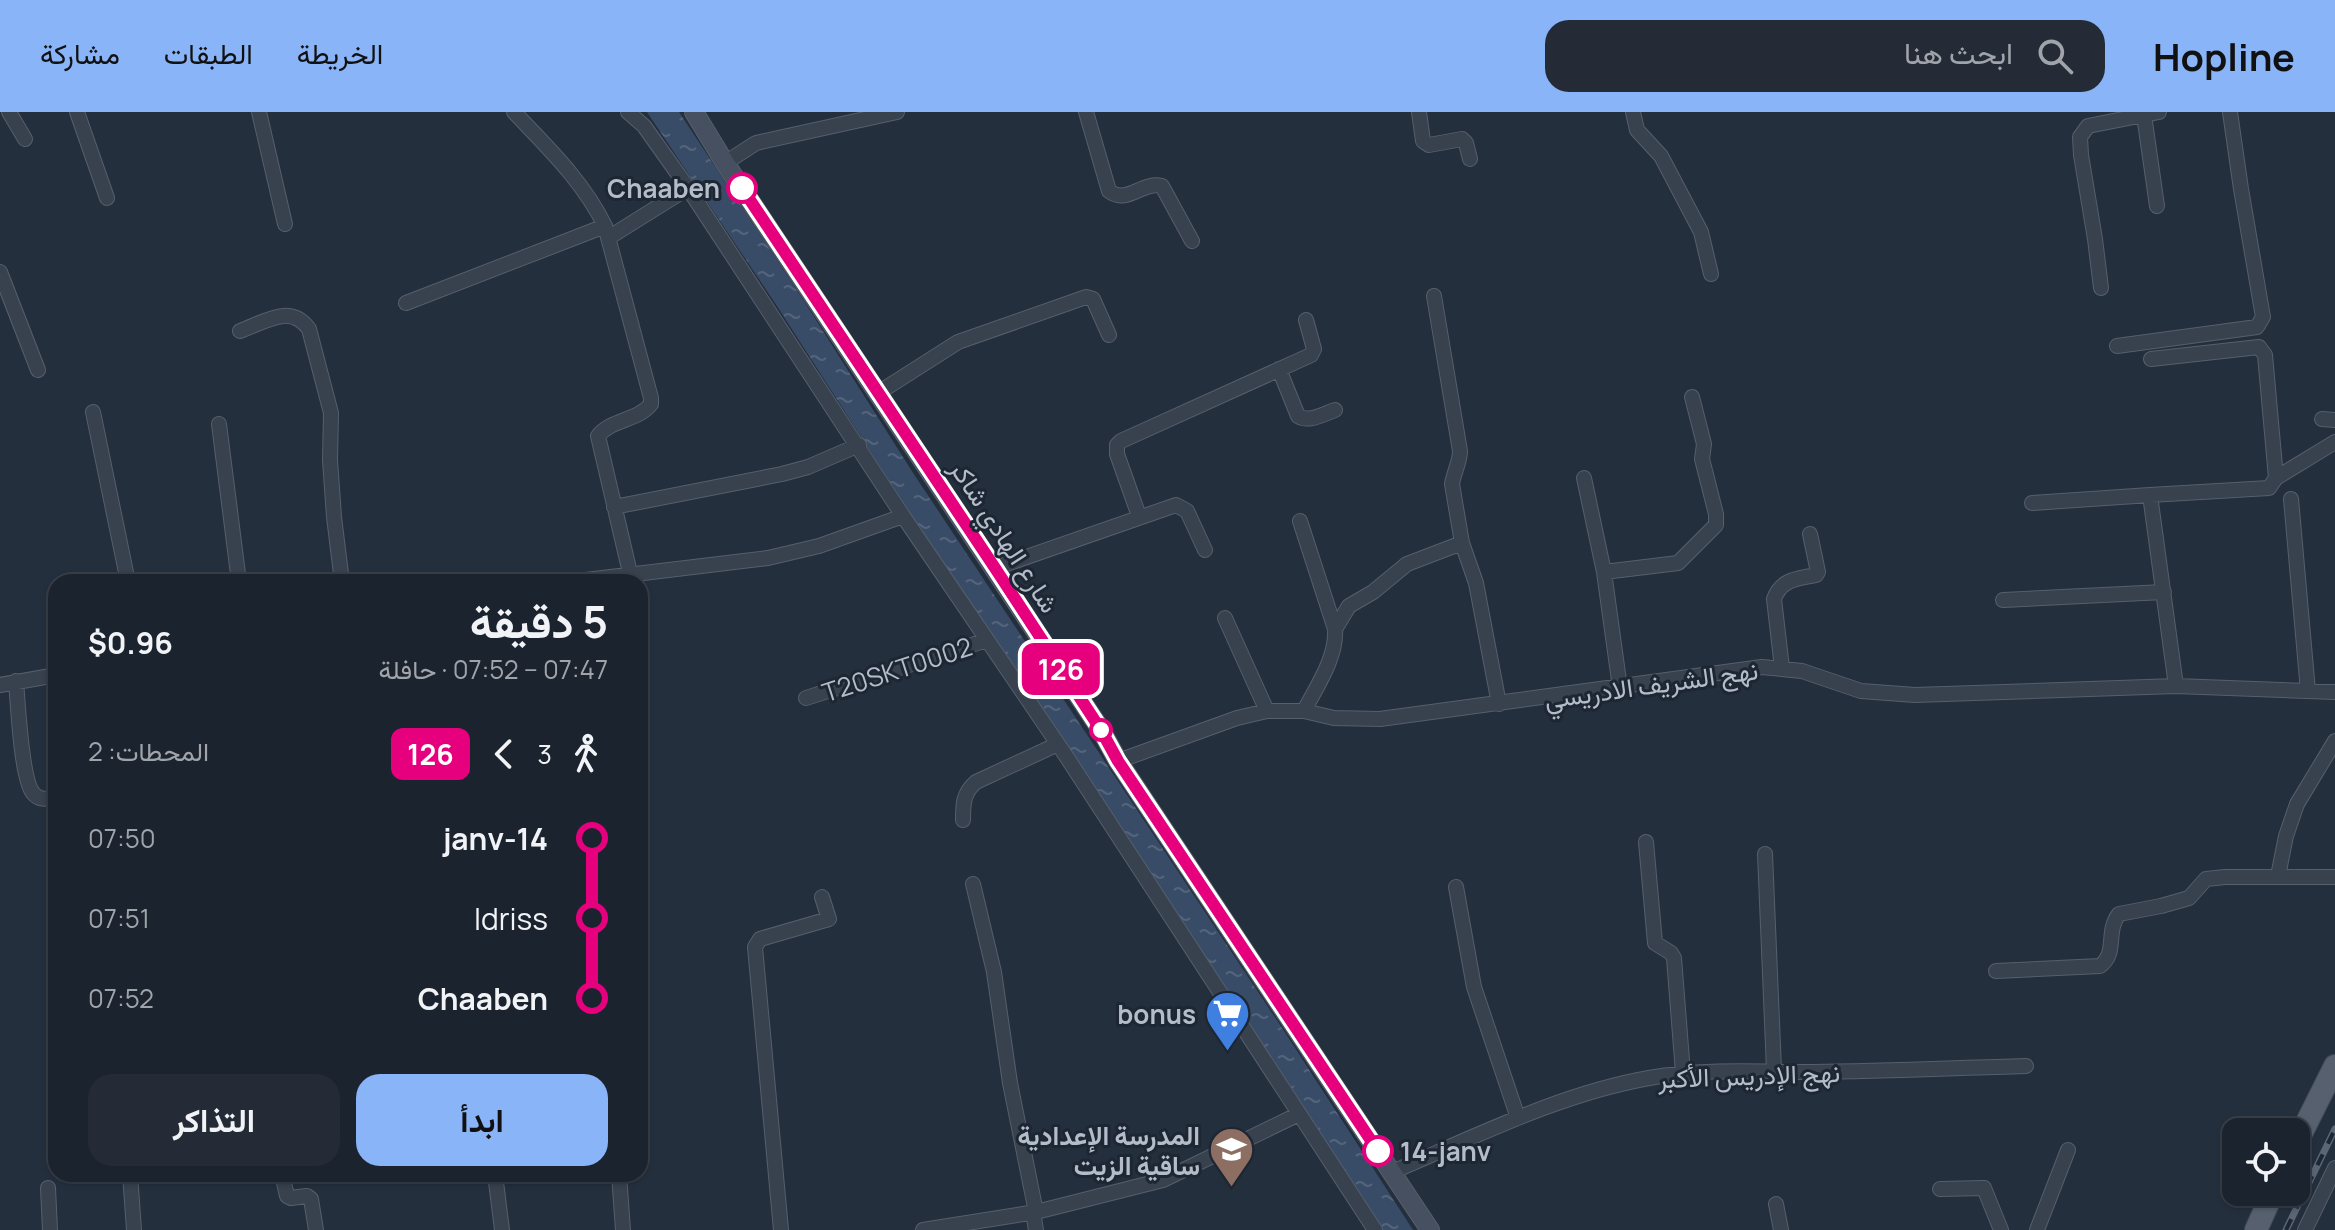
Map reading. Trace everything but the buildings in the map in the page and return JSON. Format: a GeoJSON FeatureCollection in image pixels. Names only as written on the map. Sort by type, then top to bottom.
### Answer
{"type":"FeatureCollection","features":[{"type":"Feature","properties":{"kind":"main road","name":"شارع الهادي شاكر"},"geometry":{"type":"LineString","coordinates":[[694,112],[1101,730],[1118,761],[1430,1230]]}},
{"type":"Feature","properties":{"kind":"main road"},"geometry":{"type":"LineString","coordinates":[[2309,1118],[2335,1066]]}},
{"type":"Feature","properties":{"kind":"main road"},"geometry":{"type":"LineString","coordinates":[[2256,1230],[2267,1206]]}},
{"type":"Feature","properties":{"kind":"street"},"geometry":{"type":"LineString","coordinates":[[9,112],[25,139]]}},
{"type":"Feature","properties":{"kind":"street"},"geometry":{"type":"LineString","coordinates":[[77,112],[107,198]]}},
{"type":"Feature","properties":{"kind":"street"},"geometry":{"type":"LineString","coordinates":[[259,112],[285,224]]}},
{"type":"Feature","properties":{"kind":"street"},"geometry":{"type":"LineString","coordinates":[[514,112],[574,176],[594,204],[606,232],[651,404],[644,412],[603,429],[598,436],[630,573]]}},
{"type":"Feature","properties":{"kind":"street"},"geometry":{"type":"LineString","coordinates":[[628,112],[644,126],[688,188],[903,516],[1058,744],[1375,1230]]}},
{"type":"Feature","properties":{"kind":"street"},"geometry":{"type":"LineString","coordinates":[[725,163],[756,143],[850,117],[897,112]]}},
{"type":"Feature","properties":{"kind":"street"},"geometry":{"type":"LineString","coordinates":[[1086,112],[1109,191],[1124,197],[1154,184],[1162,186],[1192,241]]}},
{"type":"Feature","properties":{"kind":"street"},"geometry":{"type":"LineString","coordinates":[[1419,112],[1421,137],[1426,144],[1462,139],[1470,159]]}},
{"type":"Feature","properties":{"kind":"street"},"geometry":{"type":"LineString","coordinates":[[1633,112],[1637,130],[1661,156],[1701,232],[1711,274]]}},
{"type":"Feature","properties":{"kind":"street"},"geometry":{"type":"LineString","coordinates":[[2117,346],[2257,327],[2263,317],[2230,112]]}},
{"type":"Feature","properties":{"kind":"street"},"geometry":{"type":"LineString","coordinates":[[2101,288],[2081,155],[2080,137],[2088,126],[2152,113],[2157,206]]}},
{"type":"Feature","properties":{"kind":"street"},"geometry":{"type":"LineString","coordinates":[[406,303],[606,232],[688,188]]}},
{"type":"Feature","properties":{"kind":"street"},"geometry":{"type":"LineString","coordinates":[[0,272],[38,370]]}},
{"type":"Feature","properties":{"kind":"street"},"geometry":{"type":"LineString","coordinates":[[1434,296],[1460,451],[1452,484],[1462,543],[1476,583],[1499,704]]}},
{"type":"Feature","properties":{"kind":"street"},"geometry":{"type":"LineString","coordinates":[[878,393],[958,342],[1086,297],[1093,299],[1109,335]]}},
{"type":"Feature","properties":{"kind":"street"},"geometry":{"type":"LineString","coordinates":[[240,331],[285,314],[302,320],[309,329],[331,413],[329,451],[341,574]]}},
{"type":"Feature","properties":{"kind":"street"},"geometry":{"type":"LineString","coordinates":[[1139,516],[1117,454],[1117,445],[1311,355],[1314,351],[1306,320]]}},
{"type":"Feature","properties":{"kind":"street"},"geometry":{"type":"LineString","coordinates":[[2151,359],[2259,347],[2265,355],[2276,478]]}},
{"type":"Feature","properties":{"kind":"street"},"geometry":{"type":"LineString","coordinates":[[1279,369],[1298,416],[1308,419],[1335,410]]}},
{"type":"Feature","properties":{"kind":"street"},"geometry":{"type":"LineString","coordinates":[[1604,572],[1678,563],[1716,525],[1702,459],[1704,444],[1692,397]]}},
{"type":"Feature","properties":{"kind":"street"},"geometry":{"type":"LineString","coordinates":[[93,412],[126,574]]}},
{"type":"Feature","properties":{"kind":"street"},"geometry":{"type":"LineString","coordinates":[[219,424],[238,574]]}},
{"type":"Feature","properties":{"kind":"street"},"geometry":{"type":"LineString","coordinates":[[2032,503],[2269,488],[2276,478],[2335,442]]}},
{"type":"Feature","properties":{"kind":"street"},"geometry":{"type":"LineString","coordinates":[[614,507],[782,474],[808,467],[859,445]]}},
{"type":"Feature","properties":{"kind":"street"},"geometry":{"type":"LineString","coordinates":[[1584,478],[1604,572],[1620,688]]}},
{"type":"Feature","properties":{"kind":"street"},"geometry":{"type":"LineString","coordinates":[[2150,495],[2176,686]]}},
{"type":"Feature","properties":{"kind":"street"},"geometry":{"type":"LineString","coordinates":[[2291,499],[2308,691]]}},
{"type":"Feature","properties":{"kind":"street"},"geometry":{"type":"LineString","coordinates":[[995,568],[1171,505],[1182,506],[1187,511],[1205,550]]}},
{"type":"Feature","properties":{"kind":"street"},"geometry":{"type":"LineString","coordinates":[[624,574],[768,558],[819,546],[903,516]]}},
{"type":"Feature","properties":{"kind":"street"},"geometry":{"type":"LineString","coordinates":[[1300,521],[1335,629],[1336,641],[1304,711]]}},
{"type":"Feature","properties":{"kind":"street"},"geometry":{"type":"LineString","coordinates":[[1782,668],[1774,599],[1777,590],[1788,581],[1818,572],[1810,534]]}},
{"type":"Feature","properties":{"kind":"street"},"geometry":{"type":"LineString","coordinates":[[1335,629],[1349,606],[1373,592],[1407,564],[1462,543]]}},
{"type":"Feature","properties":{"kind":"street"},"geometry":{"type":"LineString","coordinates":[[2003,600],[2164,592]]}},
{"type":"Feature","properties":{"kind":"street"},"geometry":{"type":"LineString","coordinates":[[1225,618],[1267,711]]}},
{"type":"Feature","properties":{"kind":"street","name":"T20SKT0002"},"geometry":{"type":"LineString","coordinates":[[806,698],[987,640]]}},
{"type":"Feature","properties":{"kind":"street","name":"نهج الشريف الادريسي"},"geometry":{"type":"LineString","coordinates":[[1118,761],[1237,718],[1267,711],[1304,711],[1334,718],[1380,719],[1762,667],[1802,671],[1861,691],[1915,695],[2176,686],[2335,692]]}},
{"type":"Feature","properties":{"kind":"street"},"geometry":{"type":"LineString","coordinates":[[0,685],[48,676]]}},
{"type":"Feature","properties":{"kind":"street"},"geometry":{"type":"LineString","coordinates":[[16,681],[26,774],[31,792],[38,798],[48,799]]}},
{"type":"Feature","properties":{"kind":"street"},"geometry":{"type":"LineString","coordinates":[[2278,876],[2286,836],[2297,804],[2335,741]]}},
{"type":"Feature","properties":{"kind":"street"},"geometry":{"type":"LineString","coordinates":[[963,820],[964,797],[976,782],[1058,744]]}},
{"type":"Feature","properties":{"kind":"street"},"geometry":{"type":"LineString","coordinates":[[1646,842],[1655,943],[1674,958],[1683,1073]]}},
{"type":"Feature","properties":{"kind":"street"},"geometry":{"type":"LineString","coordinates":[[1765,854],[1774,1070]]}},
{"type":"Feature","properties":{"kind":"street"},"geometry":{"type":"LineString","coordinates":[[1996,971],[2100,966],[2107,961],[2111,927],[2119,914],[2189,898],[2206,879],[2335,877]]}},
{"type":"Feature","properties":{"kind":"street"},"geometry":{"type":"LineString","coordinates":[[973,884],[994,972],[1036,1230]]}},
{"type":"Feature","properties":{"kind":"street"},"geometry":{"type":"LineString","coordinates":[[1456,887],[1474,987],[1518,1118]]}},
{"type":"Feature","properties":{"kind":"street"},"geometry":{"type":"LineString","coordinates":[[781,1230],[755,947],[760,939],[829,919],[822,897]]}},
{"type":"Feature","properties":{"kind":"street","name":"نهج الإدريس الأكبر"},"geometry":{"type":"LineString","coordinates":[[1392,1172],[1578,1096],[1646,1079],[1683,1073],[2026,1066]]}},
{"type":"Feature","properties":{"kind":"street"},"geometry":{"type":"LineString","coordinates":[[923,1230],[1035,1212],[1163,1180],[1299,1114]]}},
{"type":"Feature","properties":{"kind":"street"},"geometry":{"type":"LineString","coordinates":[[2037,1230],[2068,1150]]}},
{"type":"Feature","properties":{"kind":"street"},"geometry":{"type":"LineString","coordinates":[[2305,1230],[2335,1168]]}},
{"type":"Feature","properties":{"kind":"street"},"geometry":{"type":"LineString","coordinates":[[131,1182],[134,1230]]}},
{"type":"Feature","properties":{"kind":"street"},"geometry":{"type":"LineString","coordinates":[[284,1182],[287,1196],[307,1196],[311,1199],[316,1230]]}},
{"type":"Feature","properties":{"kind":"street"},"geometry":{"type":"LineString","coordinates":[[496,1182],[502,1230]]}},
{"type":"Feature","properties":{"kind":"street"},"geometry":{"type":"LineString","coordinates":[[620,1182],[623,1230]]}},
{"type":"Feature","properties":{"kind":"street"},"geometry":{"type":"LineString","coordinates":[[48,1188],[50,1230]]}},
{"type":"Feature","properties":{"kind":"street"},"geometry":{"type":"LineString","coordinates":[[1940,1189],[1984,1188],[2001,1230]]}},
{"type":"Feature","properties":{"kind":"street"},"geometry":{"type":"LineString","coordinates":[[1776,1204],[1781,1230]]}},
{"type":"Feature","properties":{"kind":"water"},"geometry":{"type":"Polygon","coordinates":[[[647,112],[679,112],[915,476],[1413,1230],[1382,1230],[647,112]]]}},
{"type":"Feature","properties":{"kind":"railway"},"geometry":{"type":"LineString","coordinates":[[2286,1230],[2335,1129]]}},
{"type":"Feature","properties":{"kind":"bus line","name":"126"},"geometry":{"type":"LineString","coordinates":[[742,188],[1378,1151]]}},
{"type":"Feature","properties":{"kind":"place","name":"Chaaben"},"geometry":{"type":"Point","coordinates":[742,188]}},
{"type":"Feature","properties":{"kind":"place","name":"bonus"},"geometry":{"type":"Point","coordinates":[1227,1053]}},
{"type":"Feature","properties":{"kind":"place","name":"14-janv"},"geometry":{"type":"Point","coordinates":[1378,1151]}},
{"type":"Feature","properties":{"kind":"place","name":"المدرسة الإعدادية ساقية الزيت"},"geometry":{"type":"Point","coordinates":[1231,1189]}}]}
